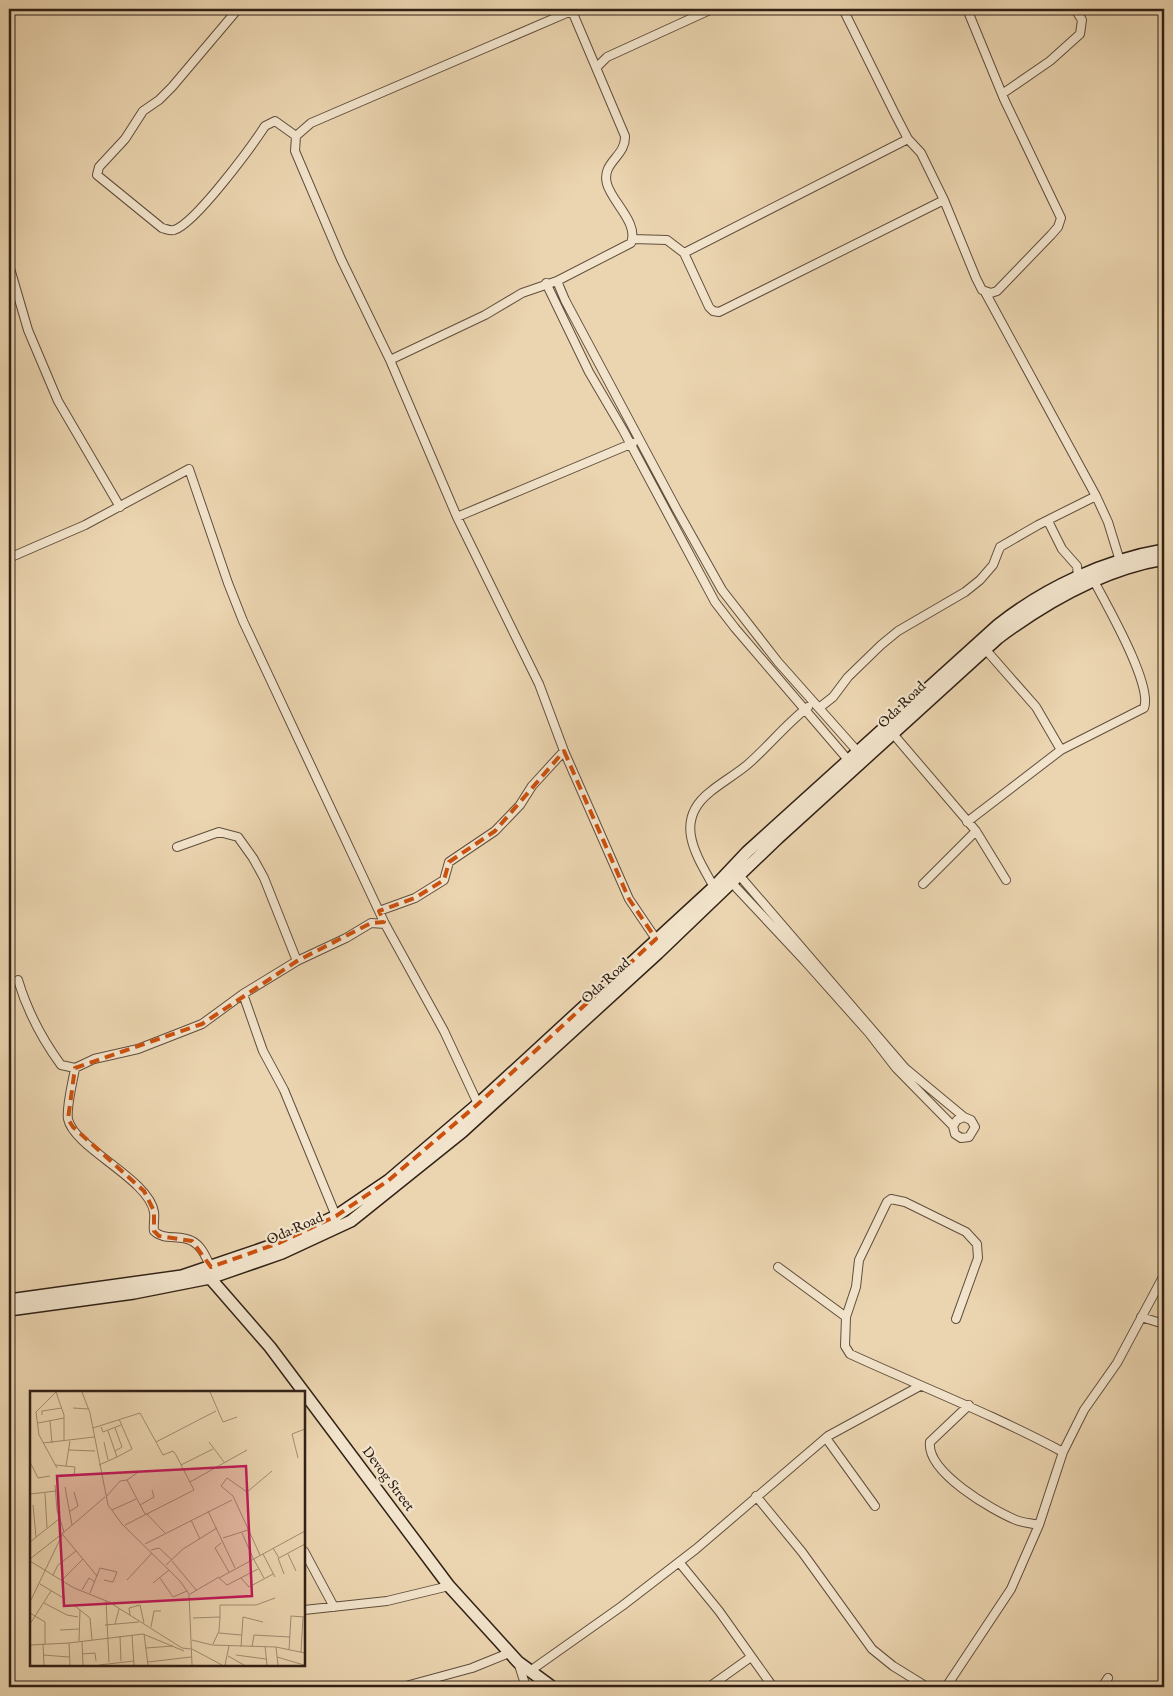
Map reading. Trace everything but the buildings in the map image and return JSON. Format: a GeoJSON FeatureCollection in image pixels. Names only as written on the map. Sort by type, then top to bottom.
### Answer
{"type":"FeatureCollection","features":[{"type":"Feature","properties":{"kind":"street"},"geometry":{"type":"LineString","coordinates":[[238,9],[172,87],[159,100],[143,111],[125,139],[99,167],[97,175],[162,228],[173,230],[184,223],[215,191],[265,126],[275,122],[296,136]]}},
{"type":"Feature","properties":{"kind":"street"},"geometry":{"type":"LineString","coordinates":[[597,67],[607,57],[712,9]]}},
{"type":"Feature","properties":{"kind":"street"},"geometry":{"type":"LineString","coordinates":[[843,9],[908,139],[921,153],[944,200],[976,278],[1096,496],[1108,522],[1120,561]]}},
{"type":"Feature","properties":{"kind":"street"},"geometry":{"type":"LineString","coordinates":[[968,9],[1002,94],[1061,218],[1058,227],[1051,235],[997,291],[985,292]]}},
{"type":"Feature","properties":{"kind":"street"},"geometry":{"type":"LineString","coordinates":[[1002,94],[1050,61],[1080,34],[1082,20],[1075,9]]}},
{"type":"Feature","properties":{"kind":"street"},"geometry":{"type":"LineString","coordinates":[[296,136],[320,120],[574,10],[625,136],[624,149],[609,165],[607,183],[625,214],[633,239]]}},
{"type":"Feature","properties":{"kind":"street"},"geometry":{"type":"LineString","coordinates":[[296,136],[295,151],[341,259],[390,360],[457,517],[539,684],[564,751],[630,899],[656,939]]}},
{"type":"Feature","properties":{"kind":"street"},"geometry":{"type":"LineString","coordinates":[[684,253],[908,139]]}},
{"type":"Feature","properties":{"kind":"street"},"geometry":{"type":"LineString","coordinates":[[633,239],[667,240],[684,253],[709,307],[712,311],[719,312],[944,200]]}},
{"type":"Feature","properties":{"kind":"street"},"geometry":{"type":"LineString","coordinates":[[390,360],[486,315],[522,293],[557,280],[628,246],[633,239]]}},
{"type":"Feature","properties":{"kind":"street"},"geometry":{"type":"LineString","coordinates":[[9,265],[28,330],[58,401],[120,506]]}},
{"type":"Feature","properties":{"kind":"street"},"geometry":{"type":"LineString","coordinates":[[557,280],[565,300],[719,584],[778,662],[858,752]]}},
{"type":"Feature","properties":{"kind":"street"},"geometry":{"type":"LineString","coordinates":[[546,283],[589,372],[708,590],[735,628],[849,760]]}},
{"type":"Feature","properties":{"kind":"street"},"geometry":{"type":"LineString","coordinates":[[457,517],[640,440]]}},
{"type":"Feature","properties":{"kind":"street"},"geometry":{"type":"LineString","coordinates":[[9,558],[85,525],[189,469],[228,584],[243,621],[385,924],[444,1030],[478,1104]]}},
{"type":"Feature","properties":{"kind":"street"},"geometry":{"type":"LineString","coordinates":[[714,887],[696,855],[689,830],[692,811],[708,793],[746,765],[805,709],[833,696],[848,677],[881,644],[898,631],[965,592],[980,580],[993,564],[1000,548],[1096,496]]}},
{"type":"Feature","properties":{"kind":"street"},"geometry":{"type":"LineString","coordinates":[[1048,521],[1063,550],[1077,566],[1078,577]]}},
{"type":"Feature","properties":{"kind":"street","name":"Oda Road"},"geometry":{"type":"LineString","coordinates":[[9,1310],[142,1292],[282,1253],[351,1221],[378,1202],[462,1132],[658,953],[735,879],[774,834],[849,760],[976,644],[1017,610],[1078,577],[1120,561],[1164,550]]}},
{"type":"Feature","properties":{"kind":"street","name":"Oda Road"},"geometry":{"type":"LineString","coordinates":[[9,1300],[211,1272],[336,1216],[388,1180],[478,1104],[714,887],[774,834],[894,735],[937,692],[998,638],[1034,611],[1094,581],[1148,561],[1164,559]]}},
{"type":"Feature","properties":{"kind":"street"},"geometry":{"type":"LineString","coordinates":[[967,822],[1061,750],[1144,708],[1146,701],[1126,642],[1094,581]]}},
{"type":"Feature","properties":{"kind":"street"},"geometry":{"type":"LineString","coordinates":[[708,590],[719,584]]}},
{"type":"Feature","properties":{"kind":"street"},"geometry":{"type":"LineString","coordinates":[[986,650],[1036,707],[1061,750]]}},
{"type":"Feature","properties":{"kind":"street"},"geometry":{"type":"LineString","coordinates":[[894,735],[976,831],[1006,880]]}},
{"type":"Feature","properties":{"kind":"street"},"geometry":{"type":"LineString","coordinates":[[379,911],[415,898],[444,880],[448,862],[495,831],[517,809],[532,786],[564,751]]}},
{"type":"Feature","properties":{"kind":"street"},"geometry":{"type":"LineString","coordinates":[[923,884],[976,831]]}},
{"type":"Feature","properties":{"kind":"street"},"geometry":{"type":"LineString","coordinates":[[177,848],[219,832],[238,837],[264,878],[297,961]]}},
{"type":"Feature","properties":{"kind":"street"},"geometry":{"type":"LineString","coordinates":[[735,879],[824,977],[883,1046],[912,1075],[964,1117],[971,1120],[975,1127],[969,1137],[958,1137],[953,1126],[900,1072],[883,1046]]}},
{"type":"Feature","properties":{"kind":"street"},"geometry":{"type":"LineString","coordinates":[[18,980],[25,1003],[51,1052],[60,1065],[75,1068],[94,1060],[138,1049],[202,1024],[243,994],[297,961],[346,938],[371,923],[385,924]]}},
{"type":"Feature","properties":{"kind":"street"},"geometry":{"type":"LineString","coordinates":[[243,994],[263,1051],[284,1090],[336,1216]]}},
{"type":"Feature","properties":{"kind":"street"},"geometry":{"type":"LineString","coordinates":[[75,1068],[68,1119],[73,1127],[83,1140],[144,1191],[154,1211],[154,1231],[159,1236],[192,1241],[200,1248],[211,1272]]}},
{"type":"Feature","properties":{"kind":"street"},"geometry":{"type":"LineString","coordinates":[[953,1126],[957,1120],[964,1117]]}},
{"type":"Feature","properties":{"kind":"street"},"geometry":{"type":"LineString","coordinates":[[956,1318],[978,1258],[977,1244],[966,1232],[895,1199],[887,1202],[859,1260],[856,1287],[846,1317],[845,1346],[850,1354],[920,1386],[969,1405],[1063,1452]]}},
{"type":"Feature","properties":{"kind":"street"},"geometry":{"type":"LineString","coordinates":[[778,1267],[846,1317]]}},
{"type":"Feature","properties":{"kind":"street","name":"Devog Street"},"geometry":{"type":"LineString","coordinates":[[211,1272],[270,1346],[302,1391]]}},
{"type":"Feature","properties":{"kind":"street"},"geometry":{"type":"LineString","coordinates":[[946,1687],[1011,1589],[1039,1525],[1063,1452],[1084,1410],[1117,1363],[1164,1276]]}},
{"type":"Feature","properties":{"kind":"street"},"geometry":{"type":"LineString","coordinates":[[1141,1317],[1164,1324]]}},
{"type":"Feature","properties":{"kind":"street"},"geometry":{"type":"LineString","coordinates":[[530,1671],[622,1606],[679,1562],[826,1438],[853,1421],[920,1386]]}},
{"type":"Feature","properties":{"kind":"street","name":"Devog Street"},"geometry":{"type":"LineString","coordinates":[[305,1395],[449,1586],[518,1662],[552,1687]]}},
{"type":"Feature","properties":{"kind":"street"},"geometry":{"type":"LineString","coordinates":[[969,1405],[930,1442],[934,1459],[959,1487],[1017,1520],[1039,1525]]}},
{"type":"Feature","properties":{"kind":"street"},"geometry":{"type":"LineString","coordinates":[[826,1438],[876,1506]]}},
{"type":"Feature","properties":{"kind":"street"},"geometry":{"type":"LineString","coordinates":[[756,1496],[802,1552],[872,1648],[893,1666],[926,1687]]}},
{"type":"Feature","properties":{"kind":"street"},"geometry":{"type":"LineString","coordinates":[[305,1553],[334,1607]]}},
{"type":"Feature","properties":{"kind":"street"},"geometry":{"type":"LineString","coordinates":[[679,1562],[719,1611],[774,1687]]}},
{"type":"Feature","properties":{"kind":"street"},"geometry":{"type":"LineString","coordinates":[[305,1610],[387,1601],[449,1586]]}},
{"type":"Feature","properties":{"kind":"street"},"geometry":{"type":"LineString","coordinates":[[402,1687],[472,1668],[509,1653]]}},
{"type":"Feature","properties":{"kind":"street"},"geometry":{"type":"LineString","coordinates":[[709,1687],[751,1657]]}},
{"type":"Feature","properties":{"kind":"street"},"geometry":{"type":"LineString","coordinates":[[518,1662],[526,1687]]}},
{"type":"Feature","properties":{"kind":"street"},"geometry":{"type":"LineString","coordinates":[[1102,1687],[1108,1678]]}},
{"type":"Feature","properties":{"kind":"highlighted area"},"geometry":{"type":"Polygon","coordinates":[[[564,751],[629,899],[656,939],[478,1104],[389,1180],[336,1216],[279,1243],[211,1267],[192,1241],[159,1236],[154,1231],[154,1211],[144,1191],[73,1127],[68,1119],[75,1068],[202,1024],[297,961],[371,923],[384,922],[379,911],[415,898],[444,880],[449,862],[495,831],[564,751]]]}}]}
